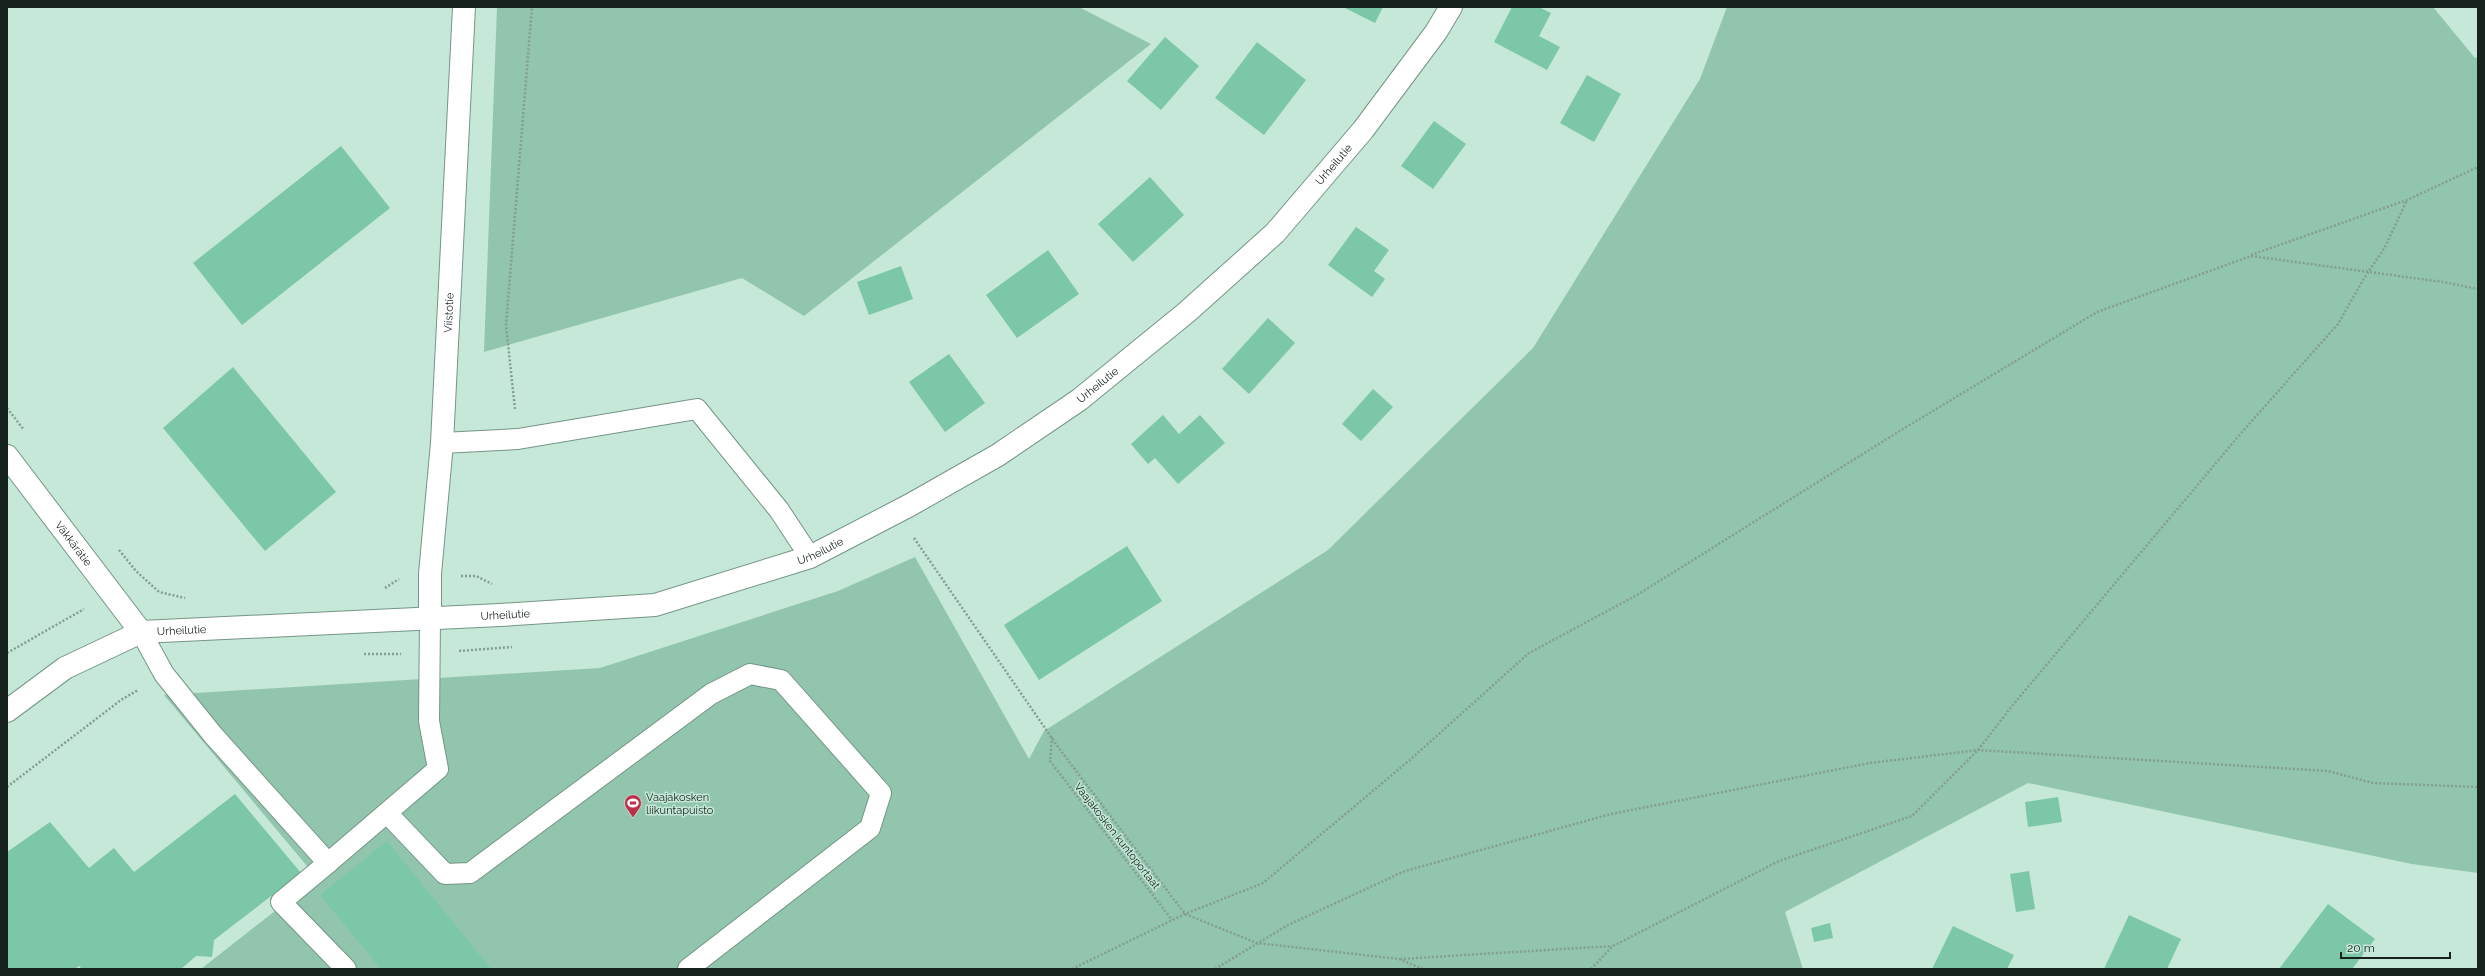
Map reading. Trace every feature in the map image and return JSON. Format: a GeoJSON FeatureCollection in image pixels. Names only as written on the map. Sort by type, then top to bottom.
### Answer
{"type":"FeatureCollection","features":[{"type":"Feature","properties":{"kind":"street","name":"Viistotie"},"geometry":{"type":"LineString","coordinates":[[430,618],[430,574],[442,443],[464,7]]}},
{"type":"Feature","properties":{"kind":"street","name":"Urheilutie"},"geometry":{"type":"LineString","coordinates":[[7,711],[65,668],[141,632],[430,618],[655,604],[810,558],[910,506],[998,455],[1079,400],[1187,312],[1275,233],[1364,130],[1436,32],[1451,7]]}},
{"type":"Feature","properties":{"kind":"street","name":"Väkkärätie"},"geometry":{"type":"LineString","coordinates":[[7,456],[111,590],[141,632]]}},
{"type":"Feature","properties":{"kind":"lane"},"geometry":{"type":"LineString","coordinates":[[442,443],[518,439],[698,409],[779,510],[810,558]]}},
{"type":"Feature","properties":{"kind":"lane"},"geometry":{"type":"LineString","coordinates":[[346,969],[281,902],[438,769],[430,721],[430,618]]}},
{"type":"Feature","properties":{"kind":"lane"},"geometry":{"type":"LineString","coordinates":[[141,632],[164,674],[213,735],[328,863]]}},
{"type":"Feature","properties":{"kind":"lane"},"geometry":{"type":"LineString","coordinates":[[387,812],[445,874],[470,873],[710,694],[750,674],[780,680],[881,793],[870,828],[688,969]]}},
{"type":"Feature","properties":{"kind":"path"},"geometry":{"type":"LineString","coordinates":[[518,439],[506,325],[532,7]]}},
{"type":"Feature","properties":{"kind":"path"},"geometry":{"type":"LineString","coordinates":[[1072,969],[1185,914],[1263,883],[1411,759],[1529,654],[1637,595],[1898,432],[2097,312],[2407,200],[2478,167]]}},
{"type":"Feature","properties":{"kind":"path"},"geometry":{"type":"LineString","coordinates":[[1591,969],[1613,946],[1778,862],[1912,816],[1978,750],[2012,706],[2237,438],[2338,324],[2367,272],[2385,247],[2407,200]]}},
{"type":"Feature","properties":{"kind":"path"},"geometry":{"type":"LineString","coordinates":[[2250,256],[2478,289]]}},
{"type":"Feature","properties":{"kind":"path"},"geometry":{"type":"LineString","coordinates":[[909,532],[1052,737],[1185,914],[1257,943],[1399,959],[1613,946]]}},
{"type":"Feature","properties":{"kind":"path"},"geometry":{"type":"LineString","coordinates":[[7,653],[82,611],[136,571]]}},
{"type":"Feature","properties":{"kind":"path"},"geometry":{"type":"LineString","coordinates":[[360,654],[430,654],[518,647]]}},
{"type":"Feature","properties":{"kind":"path"},"geometry":{"type":"LineString","coordinates":[[7,787],[121,700],[164,674]]}},
{"type":"Feature","properties":{"kind":"path","name":"Vaajakosken kuntoportaat"},"geometry":{"type":"LineString","coordinates":[[1052,737],[1050,761],[1172,920]]}},
{"type":"Feature","properties":{"kind":"path"},"geometry":{"type":"LineString","coordinates":[[1215,969],[1288,925],[1405,871],[1611,814],[1870,763],[1978,750],[2328,771],[2373,783],[2478,786]]}},
{"type":"Feature","properties":{"kind":"path"},"geometry":{"type":"LineString","coordinates":[[1399,959],[1423,969]]}},
{"type":"Feature","properties":{"kind":"green space"},"geometry":{"type":"Polygon","coordinates":[[[497,7],[1079,7],[1151,44],[804,316],[742,278],[484,352],[497,7]]]}},
{"type":"Feature","properties":{"kind":"green space"},"geometry":{"type":"Polygon","coordinates":[[[1727,7],[2433,7],[2475,58],[2478,57],[2478,873],[2412,864],[2028,783],[1785,912],[1803,969],[201,969],[317,878],[164,695],[600,668],[838,591],[915,557],[1029,759],[1044,731],[1328,550],[1533,348],[1700,79],[1727,7]]]}},
{"type":"Feature","properties":{"kind":"building"},"geometry":{"type":"Polygon","coordinates":[[[1343,7],[1383,7],[1375,23],[1343,7]]]}},
{"type":"Feature","properties":{"kind":"building"},"geometry":{"type":"Polygon","coordinates":[[[1512,7],[1539,7],[1551,13],[1539,36],[1560,47],[1547,70],[1494,42],[1512,7]]]}},
{"type":"Feature","properties":{"kind":"building"},"geometry":{"type":"Polygon","coordinates":[[[1165,37],[1199,66],[1161,110],[1127,81],[1165,37]]]}},
{"type":"Feature","properties":{"kind":"building"},"geometry":{"type":"Polygon","coordinates":[[[1257,42],[1306,80],[1264,135],[1215,98],[1257,42]]]}},
{"type":"Feature","properties":{"kind":"building"},"geometry":{"type":"Polygon","coordinates":[[[1587,75],[1621,94],[1594,142],[1560,123],[1587,75]]]}},
{"type":"Feature","properties":{"kind":"building"},"geometry":{"type":"Polygon","coordinates":[[[1434,121],[1466,144],[1433,189],[1401,166],[1434,121]]]}},
{"type":"Feature","properties":{"kind":"building"},"geometry":{"type":"Polygon","coordinates":[[[341,146],[390,208],[242,325],[193,263],[341,146]]]}},
{"type":"Feature","properties":{"kind":"building"},"geometry":{"type":"Polygon","coordinates":[[[1150,177],[1184,215],[1133,262],[1098,224],[1150,177]]]}},
{"type":"Feature","properties":{"kind":"building"},"geometry":{"type":"Polygon","coordinates":[[[1356,227],[1389,250],[1374,271],[1385,279],[1372,297],[1328,265],[1356,227]]]}},
{"type":"Feature","properties":{"kind":"building"},"geometry":{"type":"Polygon","coordinates":[[[1048,250],[1079,294],[1017,338],[986,295],[1048,250]]]}},
{"type":"Feature","properties":{"kind":"building"},"geometry":{"type":"Polygon","coordinates":[[[901,266],[913,299],[869,315],[857,282],[901,266]]]}},
{"type":"Feature","properties":{"kind":"building"},"geometry":{"type":"Polygon","coordinates":[[[1268,318],[1295,343],[1249,394],[1222,369],[1268,318]]]}},
{"type":"Feature","properties":{"kind":"building"},"geometry":{"type":"Polygon","coordinates":[[[949,354],[985,403],[945,432],[909,382],[949,354]]]}},
{"type":"Feature","properties":{"kind":"building"},"geometry":{"type":"Polygon","coordinates":[[[233,367],[336,492],[265,551],[163,428],[233,367]]]}},
{"type":"Feature","properties":{"kind":"building"},"geometry":{"type":"Polygon","coordinates":[[[1373,389],[1393,407],[1361,441],[1342,424],[1373,389]]]}},
{"type":"Feature","properties":{"kind":"building"},"geometry":{"type":"Polygon","coordinates":[[[1163,415],[1179,434],[1200,415],[1225,443],[1178,484],[1155,458],[1148,464],[1131,444],[1163,415]]]}},
{"type":"Feature","properties":{"kind":"building"},"geometry":{"type":"Polygon","coordinates":[[[1127,546],[1162,601],[1039,680],[1004,625],[1127,546]]]}},
{"type":"Feature","properties":{"kind":"building"},"geometry":{"type":"Polygon","coordinates":[[[235,794],[301,873],[214,940],[212,957],[196,956],[181,969],[82,969],[79,966],[75,969],[7,969],[7,852],[50,822],[89,868],[114,848],[134,872],[235,794]]]}},
{"type":"Feature","properties":{"kind":"building"},"geometry":{"type":"Polygon","coordinates":[[[2058,797],[2062,822],[2028,827],[2025,802],[2058,797]]]}},
{"type":"Feature","properties":{"kind":"building"},"geometry":{"type":"Polygon","coordinates":[[[387,841],[491,969],[381,969],[320,895],[387,841]]]}},
{"type":"Feature","properties":{"kind":"building"},"geometry":{"type":"Polygon","coordinates":[[[2029,871],[2035,909],[2016,912],[2010,874],[2029,871]]]}},
{"type":"Feature","properties":{"kind":"building"},"geometry":{"type":"Polygon","coordinates":[[[2328,904],[2375,939],[2352,969],[2279,969],[2328,904]]]}},
{"type":"Feature","properties":{"kind":"building"},"geometry":{"type":"Polygon","coordinates":[[[2129,915],[2181,939],[2167,969],[2104,969],[2129,915]]]}},
{"type":"Feature","properties":{"kind":"building"},"geometry":{"type":"Polygon","coordinates":[[[1830,923],[1833,938],[1814,942],[1811,928],[1830,923]]]}},
{"type":"Feature","properties":{"kind":"building"},"geometry":{"type":"Polygon","coordinates":[[[1953,926],[2014,955],[2007,969],[1932,969],[1953,926]]]}},
{"type":"Feature","properties":{"kind":"place","name":"Vaajakosken liikuntapuisto"},"geometry":{"type":"Point","coordinates":[633,818]}}]}
